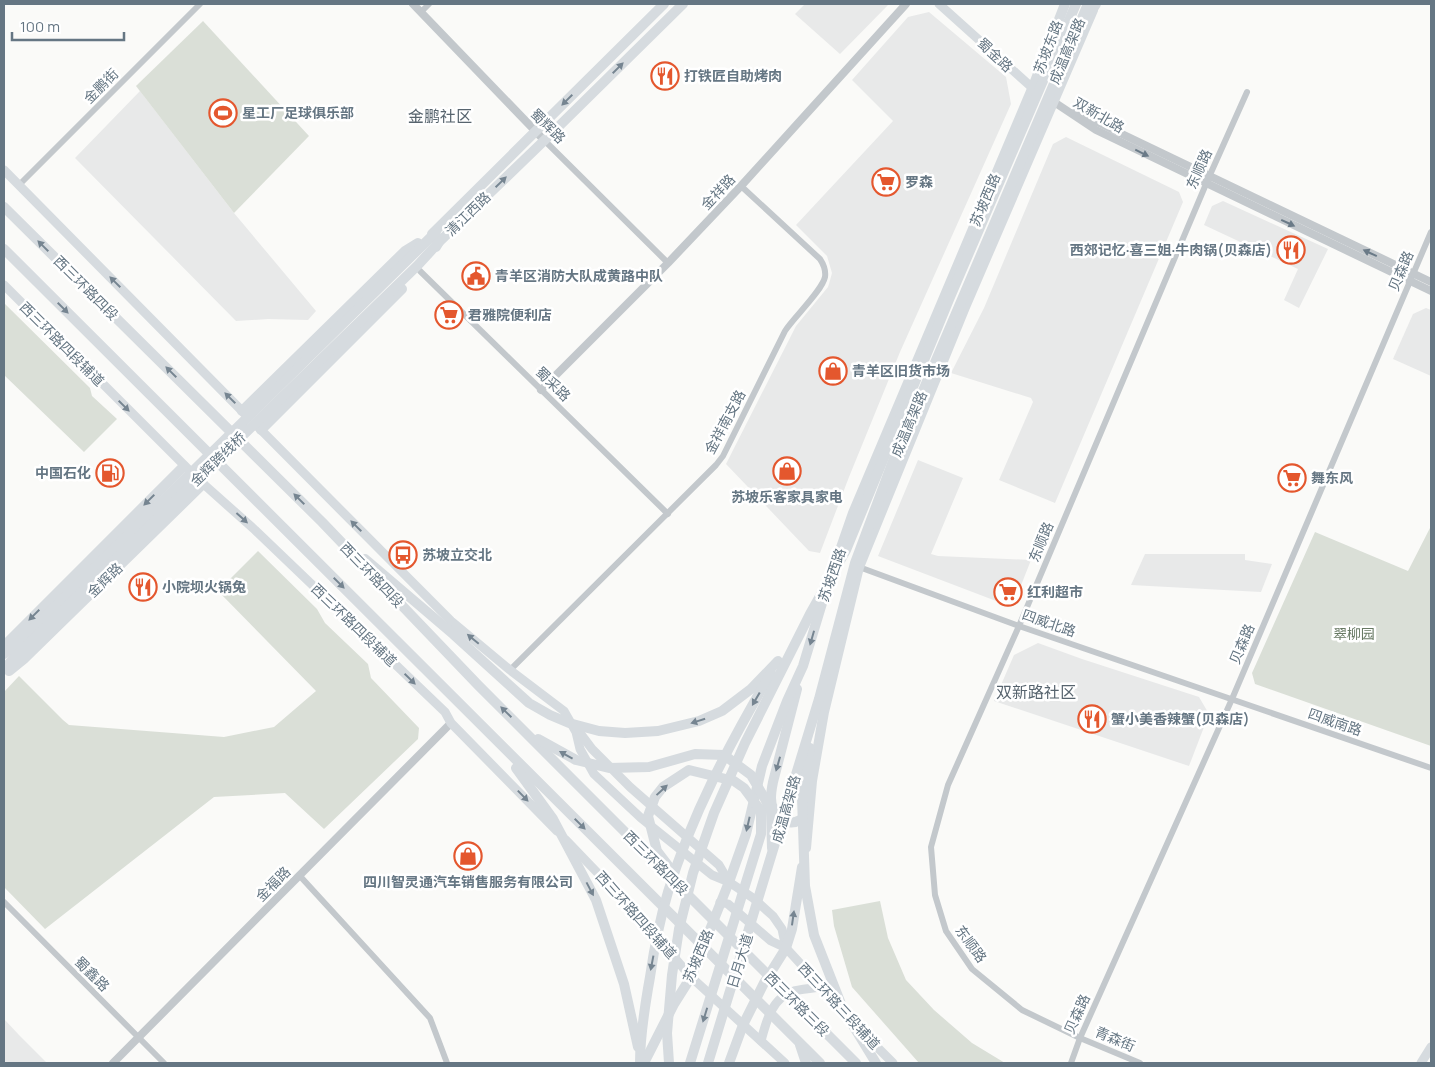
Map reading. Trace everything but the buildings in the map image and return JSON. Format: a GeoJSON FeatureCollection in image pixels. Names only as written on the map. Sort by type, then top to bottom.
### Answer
{"type":"FeatureCollection","features":[{"type":"Feature","properties":{"kind":"main road","name":"清江西路"},"geometry":{"type":"LineString","coordinates":[[438,237],[535,131],[664,4]]}},
{"type":"Feature","properties":{"kind":"main road","name":"清江西路"},"geometry":{"type":"LineString","coordinates":[[242,411],[406,251],[438,237],[544,140],[683,4]]}},
{"type":"Feature","properties":{"kind":"main road","name":"蜀金路"},"geometry":{"type":"LineString","coordinates":[[939,4],[1032,90],[1054,102]]}},
{"type":"Feature","properties":{"kind":"main road","name":"苏坡东路"},"geometry":{"type":"LineString","coordinates":[[1032,90],[1065,4]]}},
{"type":"Feature","properties":{"kind":"main road","name":"成温高架路"},"geometry":{"type":"LineString","coordinates":[[810,614],[846,550],[950,297],[1075,4]]}},
{"type":"Feature","properties":{"kind":"main road","name":"成温高架路"},"geometry":{"type":"LineString","coordinates":[[772,858],[819,699],[855,563],[893,461],[1088,4]]}},
{"type":"Feature","properties":{"kind":"main road"},"geometry":{"type":"LineString","coordinates":[[1068,48],[1096,4]]}},
{"type":"Feature","properties":{"kind":"main road","name":"苏坡东路"},"geometry":{"type":"LineString","coordinates":[[1054,102],[1096,4]]}},
{"type":"Feature","properties":{"kind":"main road","name":"苏坡西路"},"geometry":{"type":"LineString","coordinates":[[641,1061],[692,977],[746,834],[762,766],[787,701],[803,666],[853,513],[1032,90]]}},
{"type":"Feature","properties":{"kind":"main road","name":"苏坡西路"},"geometry":{"type":"LineString","coordinates":[[730,1063],[743,1024],[764,983],[786,948],[792,929],[796,894],[808,838],[812,781],[824,712],[859,567],[965,307],[1054,102]]}},
{"type":"Feature","properties":{"kind":"main road"},"geometry":{"type":"LineString","coordinates":[[4,170],[451,621],[510,670],[564,710],[576,732],[580,749],[594,774],[641,818],[712,875],[729,882]]}},
{"type":"Feature","properties":{"kind":"main road","name":"西三环路四段"},"geometry":{"type":"LineString","coordinates":[[4,205],[15,219],[322,522],[478,685],[738,945]]}},
{"type":"Feature","properties":{"kind":"main road"},"geometry":{"type":"LineString","coordinates":[[261,430],[416,264],[438,237]]}},
{"type":"Feature","properties":{"kind":"main road","name":"西三环路四段"},"geometry":{"type":"LineString","coordinates":[[4,249],[730,973]]}},
{"type":"Feature","properties":{"kind":"main road","name":"金辉跨线桥"},"geometry":{"type":"LineString","coordinates":[[4,654],[18,643],[416,264]]}},
{"type":"Feature","properties":{"kind":"main road","name":"金辉跨线桥"},"geometry":{"type":"LineString","coordinates":[[4,669],[416,264]]}},
{"type":"Feature","properties":{"kind":"main road","name":"西三环路四段辅道"},"geometry":{"type":"LineString","coordinates":[[4,285],[184,466],[255,530],[445,712],[451,723],[604,879],[692,977]]}},
{"type":"Feature","properties":{"kind":"main road","name":"金辉路"},"geometry":{"type":"LineString","coordinates":[[4,646],[184,466]]}},
{"type":"Feature","properties":{"kind":"main road","name":"金辉路"},"geometry":{"type":"LineString","coordinates":[[4,674],[25,658],[204,484]]}},
{"type":"Feature","properties":{"kind":"main road"},"geometry":{"type":"LineString","coordinates":[[322,522],[453,634],[528,704],[569,724],[599,731],[625,734],[658,731],[699,721],[722,711],[751,689],[778,661]]}},
{"type":"Feature","properties":{"kind":"main road"},"geometry":{"type":"LineString","coordinates":[[641,1061],[650,976],[668,892],[692,825],[717,769],[778,661],[810,614]]}},
{"type":"Feature","properties":{"kind":"main road"},"geometry":{"type":"LineString","coordinates":[[669,1063],[667,1033],[672,975],[679,930],[693,873],[714,813],[810,614]]}},
{"type":"Feature","properties":{"kind":"main road"},"geometry":{"type":"LineString","coordinates":[[803,666],[773,782],[771,798],[773,808],[782,820],[789,823],[799,821],[810,810]]}},
{"type":"Feature","properties":{"kind":"main road"},"geometry":{"type":"LineString","coordinates":[[819,699],[802,797],[805,886],[814,935],[843,1009],[876,1063]]}},
{"type":"Feature","properties":{"kind":"main road"},"geometry":{"type":"LineString","coordinates":[[568,718],[592,749],[630,787],[719,865],[729,882]]}},
{"type":"Feature","properties":{"kind":"main road"},"geometry":{"type":"LineString","coordinates":[[527,733],[576,760],[609,768],[649,767],[695,754],[724,755],[752,775],[765,799],[771,812],[772,858]]}},
{"type":"Feature","properties":{"kind":"main road"},"geometry":{"type":"LineString","coordinates":[[499,744],[553,819],[596,900],[624,984],[641,1061]]}},
{"type":"Feature","properties":{"kind":"main road"},"geometry":{"type":"LineString","coordinates":[[690,1063],[761,834],[761,811],[744,788],[734,781],[690,770],[663,788],[655,797],[648,816],[657,852],[700,907]]}},
{"type":"Feature","properties":{"kind":"main road","name":"日月大道"},"geometry":{"type":"LineString","coordinates":[[708,1063],[772,858]]}},
{"type":"Feature","properties":{"kind":"main road","name":"西三环路三段辅道"},"geometry":{"type":"LineString","coordinates":[[729,882],[753,898],[773,916],[782,929],[786,948]]}},
{"type":"Feature","properties":{"kind":"main road","name":"西三环路三段辅道"},"geometry":{"type":"LineString","coordinates":[[720,902],[728,904],[772,941],[786,948],[870,1041],[893,1063]]}},
{"type":"Feature","properties":{"kind":"main road","name":"西三环路三段"},"geometry":{"type":"LineString","coordinates":[[738,945],[856,1063]]}},
{"type":"Feature","properties":{"kind":"main road","name":"西三环路三段"},"geometry":{"type":"LineString","coordinates":[[730,973],[820,1063]]}},
{"type":"Feature","properties":{"kind":"main road"},"geometry":{"type":"LineString","coordinates":[[692,977],[785,1063]]}},
{"type":"Feature","properties":{"kind":"main road"},"geometry":{"type":"LineString","coordinates":[[761,1041],[766,1020],[781,999],[793,991],[821,987]]}},
{"type":"Feature","properties":{"kind":"main road"},"geometry":{"type":"LineString","coordinates":[[713,1063],[716,1042]]}},
{"type":"Feature","properties":{"kind":"main road"},"geometry":{"type":"LineString","coordinates":[[799,1042],[806,1063]]}},
{"type":"Feature","properties":{"kind":"main road"},"geometry":{"type":"LineString","coordinates":[[1421,1063],[1431,1047]]}},
{"type":"Feature","properties":{"kind":"main road"},"geometry":{"type":"LineString","coordinates":[[1428,1063],[1431,1056]]}},
{"type":"Feature","properties":{"kind":"street","name":"金鹏街"},"geometry":{"type":"LineString","coordinates":[[19,185],[200,4]]}},
{"type":"Feature","properties":{"kind":"street","name":"蜀辉路"},"geometry":{"type":"LineString","coordinates":[[413,4],[535,131],[668,263]]}},
{"type":"Feature","properties":{"kind":"street"},"geometry":{"type":"LineString","coordinates":[[421,12],[429,4]]}},
{"type":"Feature","properties":{"kind":"street","name":"金祥路"},"geometry":{"type":"LineString","coordinates":[[541,390],[668,263],[741,186],[906,4]]}},
{"type":"Feature","properties":{"kind":"street","name":"东顺路"},"geometry":{"type":"LineString","coordinates":[[1080,1038],[1022,1010],[972,970],[946,930],[935,895],[932,847],[948,785],[1019,626],[1207,180],[1247,92]]}},
{"type":"Feature","properties":{"kind":"street","name":"双新北路"},"geometry":{"type":"LineString","coordinates":[[1054,102],[1098,122],[1207,180],[1412,277]]}},
{"type":"Feature","properties":{"kind":"street","name":"金祥南支路"},"geometry":{"type":"LineString","coordinates":[[510,670],[668,514],[723,456],[785,331],[824,279],[824,265],[820,259],[741,186]]}},
{"type":"Feature","properties":{"kind":"street","name":"贝森路"},"geometry":{"type":"LineString","coordinates":[[1071,1063],[1080,1038],[1232,699],[1431,232]]}},
{"type":"Feature","properties":{"kind":"street","name":"蜀采路"},"geometry":{"type":"LineString","coordinates":[[416,264],[668,514]]}},
{"type":"Feature","properties":{"kind":"street"},"geometry":{"type":"LineString","coordinates":[[1412,277],[1431,282]]}},
{"type":"Feature","properties":{"kind":"street"},"geometry":{"type":"LineString","coordinates":[[1412,277],[1431,291]]}},
{"type":"Feature","properties":{"kind":"street","name":"四威北路"},"geometry":{"type":"LineString","coordinates":[[859,567],[1019,626],[1232,699]]}},
{"type":"Feature","properties":{"kind":"street","name":"四威南路"},"geometry":{"type":"LineString","coordinates":[[1232,699],[1431,768]]}},
{"type":"Feature","properties":{"kind":"street","name":"金福路"},"geometry":{"type":"LineString","coordinates":[[113,1063],[451,723]]}},
{"type":"Feature","properties":{"kind":"street"},"geometry":{"type":"LineString","coordinates":[[299,875],[430,1018],[447,1063]]}},
{"type":"Feature","properties":{"kind":"street","name":"蜀鑫路"},"geometry":{"type":"LineString","coordinates":[[4,902],[164,1063]]}},
{"type":"Feature","properties":{"kind":"street","name":"青森街"},"geometry":{"type":"LineString","coordinates":[[1080,1038],[1140,1063]]}},
{"type":"Feature","properties":{"kind":"shaded area"},"geometry":{"type":"Polygon","coordinates":[[[805,4],[889,4],[840,54],[795,14],[805,4]]]}},
{"type":"Feature","properties":{"kind":"shaded area"},"geometry":{"type":"Polygon","coordinates":[[[929,12],[1006,77],[1011,104],[900,352],[820,553],[809,551],[726,464],[796,326],[829,284],[832,273],[827,256],[796,225],[893,121],[852,80],[908,17],[929,12]]]}},
{"type":"Feature","properties":{"kind":"shaded area"},"geometry":{"type":"Polygon","coordinates":[[[140,91],[234,213],[316,311],[308,320],[268,319],[236,321],[75,158],[140,91]]]}},
{"type":"Feature","properties":{"kind":"shaded area"},"geometry":{"type":"Polygon","coordinates":[[[1066,137],[1179,192],[1183,202],[1055,503],[999,480],[1033,402],[1031,398],[951,373],[984,308],[1053,144],[1066,137]]]}},
{"type":"Feature","properties":{"kind":"shaded area"},"geometry":{"type":"Polygon","coordinates":[[[1223,201],[1328,249],[1299,308],[1284,300],[1298,269],[1204,225],[1212,206],[1223,201]]]}},
{"type":"Feature","properties":{"kind":"shaded area"},"geometry":{"type":"Polygon","coordinates":[[[1426,308],[1431,310],[1431,376],[1393,359],[1413,314],[1426,308]]]}},
{"type":"Feature","properties":{"kind":"shaded area"},"geometry":{"type":"Polygon","coordinates":[[[918,460],[963,478],[931,554],[938,556],[1031,560],[1018,593],[1004,604],[878,556],[918,460]]]}},
{"type":"Feature","properties":{"kind":"shaded area"},"geometry":{"type":"Polygon","coordinates":[[[1145,554],[1245,554],[1245,560],[1272,564],[1261,592],[1131,585],[1145,554]]]}},
{"type":"Feature","properties":{"kind":"shaded area"},"geometry":{"type":"Polygon","coordinates":[[[1038,643],[1199,697],[1209,714],[1189,766],[994,701],[1014,655],[1038,643]]]}},
{"type":"Feature","properties":{"kind":"shaded area"},"geometry":{"type":"Polygon","coordinates":[[[4,1019],[19,1035],[47,1063],[4,1063],[4,1019]]]}},
{"type":"Feature","properties":{"kind":"green space","name":"星工厂足球俱乐部"},"geometry":{"type":"Polygon","coordinates":[[[203,21],[309,136],[234,213],[136,86],[203,21]]]}},
{"type":"Feature","properties":{"kind":"green space"},"geometry":{"type":"Polygon","coordinates":[[[4,303],[90,388],[92,396],[117,419],[84,452],[4,375],[4,303]]]}},
{"type":"Feature","properties":{"kind":"green space","name":"翠柳园"},"geometry":{"type":"Polygon","coordinates":[[[1431,526],[1431,746],[1255,684],[1252,673],[1315,532],[1408,571],[1431,526]]]}},
{"type":"Feature","properties":{"kind":"green space"},"geometry":{"type":"Polygon","coordinates":[[[258,551],[317,609],[325,623],[368,664],[371,678],[419,728],[418,739],[324,829],[285,793],[214,797],[45,929],[4,887],[4,692],[19,676],[69,725],[224,737],[274,727],[316,691],[218,591],[258,551]]]}},
{"type":"Feature","properties":{"kind":"green space"},"geometry":{"type":"Polygon","coordinates":[[[880,901],[888,938],[906,980],[934,1010],[972,1043],[1005,1063],[919,1063],[852,987],[834,926],[832,910],[880,901]]]}},
{"type":"Feature","properties":{"kind":"place","name":"打铁匠自助烤肉"},"geometry":{"type":"Point","coordinates":[665,76]}},
{"type":"Feature","properties":{"kind":"place","name":"星工厂足球俱乐部"},"geometry":{"type":"Point","coordinates":[223,113]}},
{"type":"Feature","properties":{"kind":"place","name":"罗森"},"geometry":{"type":"Point","coordinates":[886,182]}},
{"type":"Feature","properties":{"kind":"place","name":"西郊记忆·喜三姐·牛肉锅(贝森店)"},"geometry":{"type":"Point","coordinates":[1291,250]}},
{"type":"Feature","properties":{"kind":"place","name":"青羊区消防大队成黄路中队"},"geometry":{"type":"Point","coordinates":[476,276]}},
{"type":"Feature","properties":{"kind":"place","name":"君雅院便利店"},"geometry":{"type":"Point","coordinates":[449,315]}},
{"type":"Feature","properties":{"kind":"place","name":"青羊区旧货市场"},"geometry":{"type":"Point","coordinates":[833,371]}},
{"type":"Feature","properties":{"kind":"place","name":"苏坡乐客家具家电"},"geometry":{"type":"Point","coordinates":[787,471]}},
{"type":"Feature","properties":{"kind":"place","name":"中国石化"},"geometry":{"type":"Point","coordinates":[110,473]}},
{"type":"Feature","properties":{"kind":"place","name":"舞东风"},"geometry":{"type":"Point","coordinates":[1292,478]}},
{"type":"Feature","properties":{"kind":"place","name":"苏坡立交北"},"geometry":{"type":"Point","coordinates":[403,555]}},
{"type":"Feature","properties":{"kind":"place","name":"小院坝火锅兔"},"geometry":{"type":"Point","coordinates":[143,587]}},
{"type":"Feature","properties":{"kind":"place","name":"红利超市"},"geometry":{"type":"Point","coordinates":[1008,592]}},
{"type":"Feature","properties":{"kind":"place","name":"蟹小美香辣蟹(贝森店)"},"geometry":{"type":"Point","coordinates":[1092,719]}},
{"type":"Feature","properties":{"kind":"place","name":"四川智灵通汽车销售服务有限公司"},"geometry":{"type":"Point","coordinates":[468,856]}},
{"type":"Feature","properties":{"kind":"district","name":"金鹏社区"},"geometry":{"type":"Point","coordinates":[440,116]}},
{"type":"Feature","properties":{"kind":"district","name":"双新路社区"},"geometry":{"type":"Point","coordinates":[1036,692]}}]}
